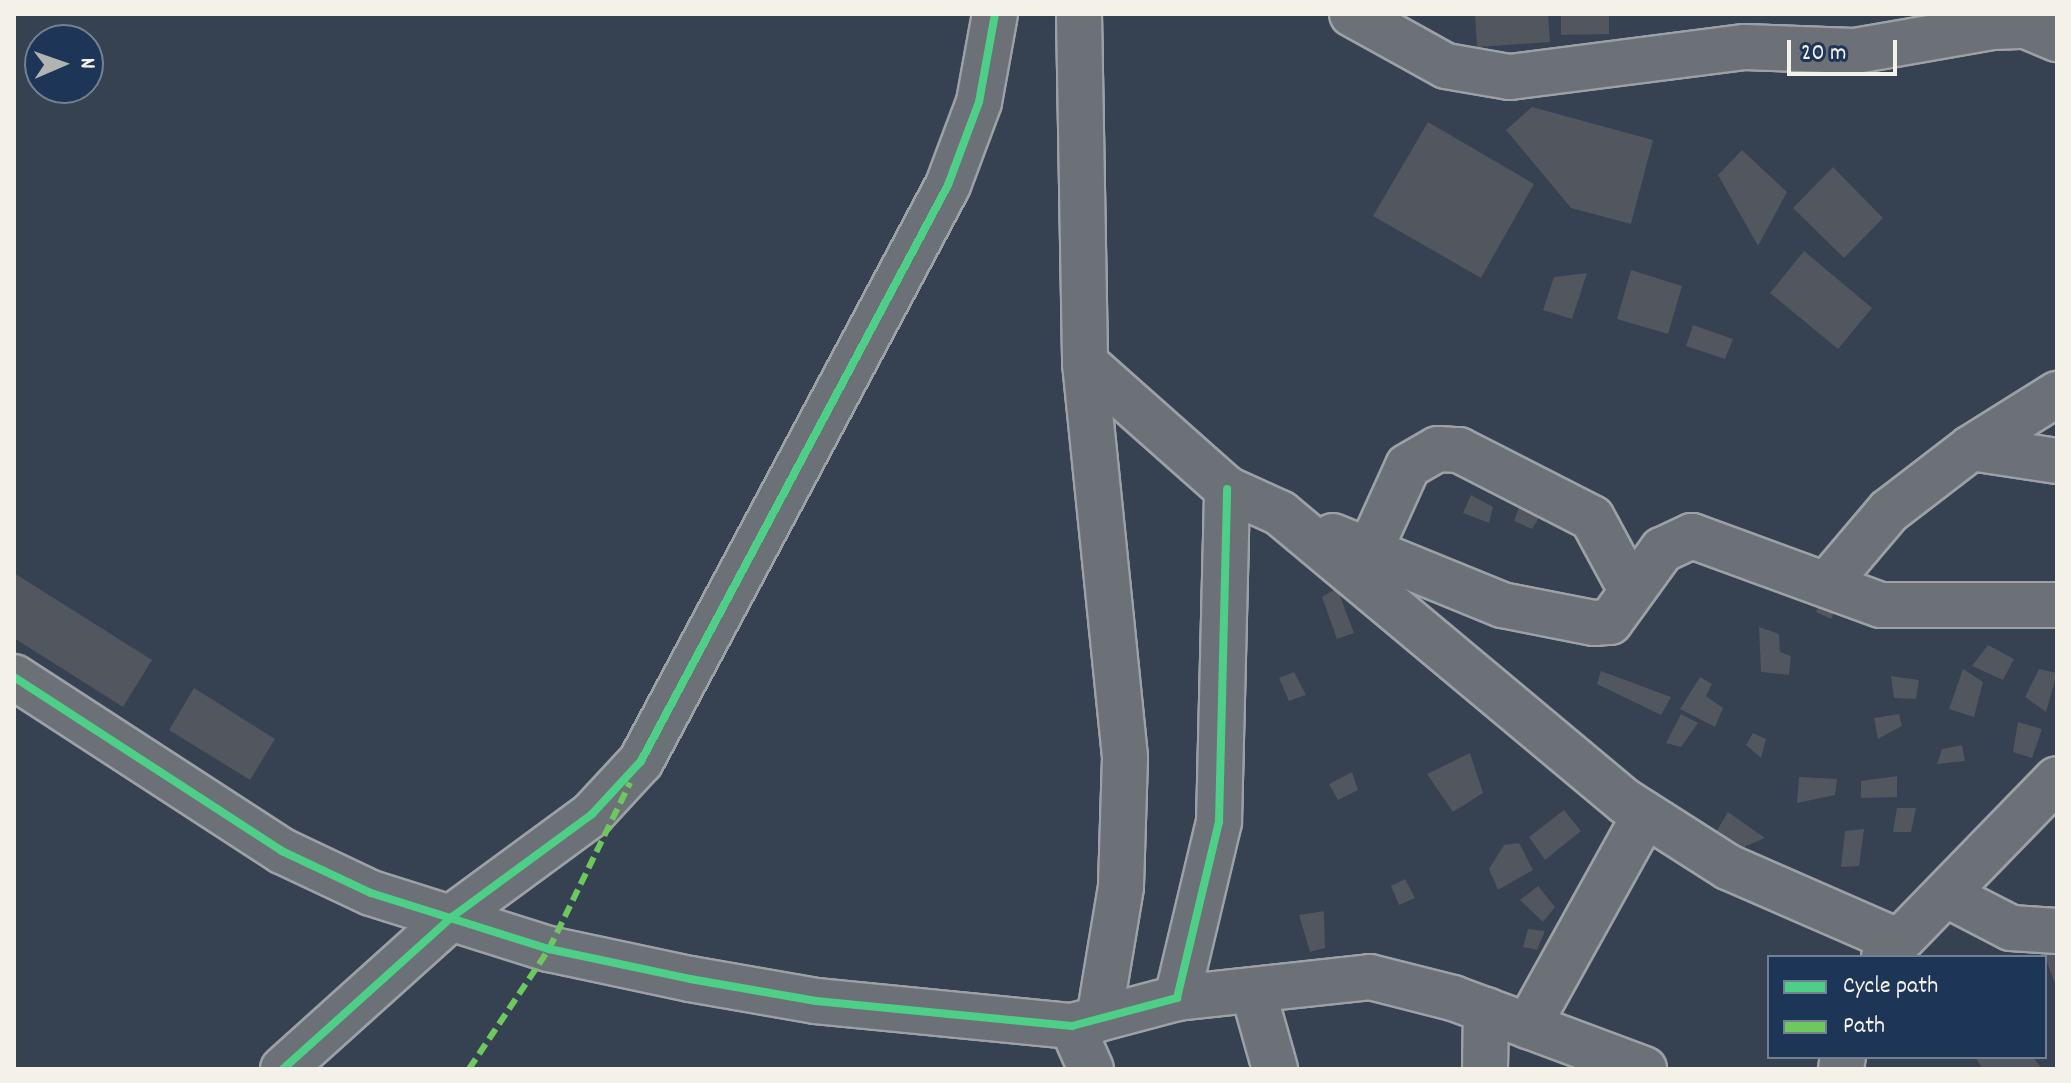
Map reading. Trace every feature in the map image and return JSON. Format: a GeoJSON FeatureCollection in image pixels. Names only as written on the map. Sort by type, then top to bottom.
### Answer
{"type":"FeatureCollection","features":[{"type":"Feature","properties":{"kind":"street"},"geometry":{"type":"LineString","coordinates":[[283,1069],[452,917],[592,814],[641,761],[948,185],[979,102],[995,14]]}},
{"type":"Feature","properties":{"kind":"street"},"geometry":{"type":"LineString","coordinates":[[1079,14],[1085,363],[1125,758],[1121,887],[1086,1022],[1091,1069]]}},
{"type":"Feature","properties":{"kind":"street"},"geometry":{"type":"LineString","coordinates":[[1352,14],[1446,66],[1510,77],[1745,47],[1855,51],[1992,27],[2026,26],[2057,39]]}},
{"type":"Feature","properties":{"kind":"street"},"geometry":{"type":"LineString","coordinates":[[1085,363],[1227,489],[1369,552],[1502,605],[1575,621],[1610,622],[1662,550],[1692,536],[1881,605],[1921,610],[2057,605]]}},
{"type":"Feature","properties":{"kind":"street"},"geometry":{"type":"LineString","coordinates":[[1827,584],[1889,511],[1971,448],[2057,394]]}},
{"type":"Feature","properties":{"kind":"street"},"geometry":{"type":"LineString","coordinates":[[1971,448],[2057,461]]}},
{"type":"Feature","properties":{"kind":"street"},"geometry":{"type":"LineString","coordinates":[[1369,552],[1408,466],[1430,451],[1459,450],[1592,518],[1631,590]]}},
{"type":"Feature","properties":{"kind":"street"},"geometry":{"type":"LineString","coordinates":[[1177,998],[1219,822],[1227,489]]}},
{"type":"Feature","properties":{"kind":"street"},"geometry":{"type":"LineString","coordinates":[[1280,513],[1645,815],[1728,867],[1890,949],[1949,896],[2057,779]]}},
{"type":"Feature","properties":{"kind":"street"},"geometry":{"type":"LineString","coordinates":[[14,677],[326,876],[549,949],[690,979],[816,1001],[1086,1022],[1177,998],[1370,977],[1486,1010],[1644,1069]]}},
{"type":"Feature","properties":{"kind":"street"},"geometry":{"type":"LineString","coordinates":[[1528,1026],[1645,815]]}},
{"type":"Feature","properties":{"kind":"street"},"geometry":{"type":"LineString","coordinates":[[1949,896],[2011,928],[2057,931]]}},
{"type":"Feature","properties":{"kind":"street"},"geometry":{"type":"LineString","coordinates":[[1253,991],[1275,1069]]}},
{"type":"Feature","properties":{"kind":"street"},"geometry":{"type":"LineString","coordinates":[[1485,1069],[1486,1010]]}},
{"type":"Feature","properties":{"kind":"building"},"geometry":{"type":"Polygon","coordinates":[[[1475,14],[1548,14],[1550,42],[1477,47],[1475,14]]]}},
{"type":"Feature","properties":{"kind":"building"},"geometry":{"type":"Polygon","coordinates":[[[1561,14],[1609,14],[1609,34],[1561,35],[1561,14]]]}},
{"type":"Feature","properties":{"kind":"building"},"geometry":{"type":"Polygon","coordinates":[[[1532,107],[1653,140],[1631,224],[1571,208],[1506,130],[1532,107]]]}},
{"type":"Feature","properties":{"kind":"building"},"geometry":{"type":"Polygon","coordinates":[[[1428,122],[1534,184],[1481,278],[1373,216],[1428,122]]]}},
{"type":"Feature","properties":{"kind":"building"},"geometry":{"type":"Polygon","coordinates":[[[1742,150],[1787,192],[1758,246],[1718,175],[1742,150]]]}},
{"type":"Feature","properties":{"kind":"building"},"geometry":{"type":"Polygon","coordinates":[[[1833,167],[1883,218],[1844,258],[1793,208],[1833,167]]]}},
{"type":"Feature","properties":{"kind":"building"},"geometry":{"type":"Polygon","coordinates":[[[1804,251],[1872,308],[1838,349],[1770,293],[1804,251]]]}},
{"type":"Feature","properties":{"kind":"building"},"geometry":{"type":"Polygon","coordinates":[[[1631,270],[1682,286],[1668,334],[1617,319],[1631,270]]]}},
{"type":"Feature","properties":{"kind":"building"},"geometry":{"type":"Polygon","coordinates":[[[1587,273],[1572,319],[1543,310],[1554,277],[1587,273]]]}},
{"type":"Feature","properties":{"kind":"building"},"geometry":{"type":"Polygon","coordinates":[[[1693,325],[1733,339],[1725,359],[1686,346],[1693,325]]]}},
{"type":"Feature","properties":{"kind":"building"},"geometry":{"type":"Polygon","coordinates":[[[1471,495],[1493,507],[1489,523],[1463,513],[1471,495]]]}},
{"type":"Feature","properties":{"kind":"building"},"geometry":{"type":"Polygon","coordinates":[[[1520,504],[1540,516],[1532,529],[1514,521],[1520,504]]]}},
{"type":"Feature","properties":{"kind":"building"},"geometry":{"type":"Polygon","coordinates":[[[14,573],[152,660],[123,707],[14,638],[14,573]]]}},
{"type":"Feature","properties":{"kind":"building"},"geometry":{"type":"Polygon","coordinates":[[[1337,588],[1354,633],[1337,639],[1322,597],[1337,588]]]}},
{"type":"Feature","properties":{"kind":"building"},"geometry":{"type":"Polygon","coordinates":[[[1821,600],[1839,603],[1831,619],[1816,612],[1821,600]]]}},
{"type":"Feature","properties":{"kind":"building"},"geometry":{"type":"Polygon","coordinates":[[[1759,627],[1779,634],[1780,652],[1791,656],[1789,675],[1761,672],[1759,627]]]}},
{"type":"Feature","properties":{"kind":"building"},"geometry":{"type":"Polygon","coordinates":[[[1988,645],[2014,659],[2003,680],[1972,666],[1988,645]]]}},
{"type":"Feature","properties":{"kind":"building"},"geometry":{"type":"Polygon","coordinates":[[[1963,669],[1983,682],[1974,717],[1949,709],[1963,669]]]}},
{"type":"Feature","properties":{"kind":"building"},"geometry":{"type":"Polygon","coordinates":[[[2039,669],[2057,673],[2046,712],[2025,697],[2039,669]]]}},
{"type":"Feature","properties":{"kind":"building"},"geometry":{"type":"Polygon","coordinates":[[[1601,671],[1671,697],[1661,715],[1597,684],[1601,671]]]}},
{"type":"Feature","properties":{"kind":"building"},"geometry":{"type":"Polygon","coordinates":[[[1294,672],[1306,695],[1289,701],[1279,678],[1294,672]]]}},
{"type":"Feature","properties":{"kind":"building"},"geometry":{"type":"Polygon","coordinates":[[[1891,676],[1919,680],[1916,699],[1894,698],[1891,676]]]}},
{"type":"Feature","properties":{"kind":"building"},"geometry":{"type":"Polygon","coordinates":[[[1700,677],[1712,684],[1706,696],[1723,708],[1715,727],[1680,709],[1700,677]]]}},
{"type":"Feature","properties":{"kind":"building"},"geometry":{"type":"Polygon","coordinates":[[[194,688],[275,739],[250,780],[169,730],[194,688]]]}},
{"type":"Feature","properties":{"kind":"building"},"geometry":{"type":"Polygon","coordinates":[[[1681,714],[1698,723],[1681,747],[1666,743],[1681,714]]]}},
{"type":"Feature","properties":{"kind":"building"},"geometry":{"type":"Polygon","coordinates":[[[1899,714],[1902,726],[1878,739],[1874,718],[1899,714]]]}},
{"type":"Feature","properties":{"kind":"building"},"geometry":{"type":"Polygon","coordinates":[[[2018,722],[2042,729],[2032,758],[2013,752],[2018,722]]]}},
{"type":"Feature","properties":{"kind":"building"},"geometry":{"type":"Polygon","coordinates":[[[1753,733],[1766,739],[1761,758],[1746,745],[1753,733]]]}},
{"type":"Feature","properties":{"kind":"building"},"geometry":{"type":"Polygon","coordinates":[[[1962,745],[1965,761],[1937,764],[1942,749],[1962,745]]]}},
{"type":"Feature","properties":{"kind":"building"},"geometry":{"type":"Polygon","coordinates":[[[1470,753],[1483,793],[1453,812],[1427,774],[1470,753]]]}},
{"type":"Feature","properties":{"kind":"building"},"geometry":{"type":"Polygon","coordinates":[[[1352,772],[1358,790],[1338,800],[1329,784],[1352,772]]]}},
{"type":"Feature","properties":{"kind":"building"},"geometry":{"type":"Polygon","coordinates":[[[1897,776],[1897,797],[1861,798],[1861,781],[1897,776]]]}},
{"type":"Feature","properties":{"kind":"building"},"geometry":{"type":"Polygon","coordinates":[[[1799,777],[1837,779],[1835,795],[1797,803],[1799,777]]]}},
{"type":"Feature","properties":{"kind":"building"},"geometry":{"type":"Polygon","coordinates":[[[1897,808],[1916,808],[1911,832],[1893,832],[1897,808]]]}},
{"type":"Feature","properties":{"kind":"building"},"geometry":{"type":"Polygon","coordinates":[[[1564,810],[1581,831],[1545,860],[1529,837],[1564,810]]]}},
{"type":"Feature","properties":{"kind":"building"},"geometry":{"type":"Polygon","coordinates":[[[1728,812],[1765,838],[1744,847],[1716,832],[1728,812]]]}},
{"type":"Feature","properties":{"kind":"building"},"geometry":{"type":"Polygon","coordinates":[[[1864,829],[1859,866],[1841,867],[1845,831],[1864,829]]]}},
{"type":"Feature","properties":{"kind":"building"},"geometry":{"type":"Polygon","coordinates":[[[1519,843],[1533,870],[1498,890],[1489,869],[1504,845],[1519,843]]]}},
{"type":"Feature","properties":{"kind":"building"},"geometry":{"type":"Polygon","coordinates":[[[1405,879],[1415,898],[1399,905],[1391,886],[1405,879]]]}},
{"type":"Feature","properties":{"kind":"building"},"geometry":{"type":"Polygon","coordinates":[[[1538,886],[1555,907],[1543,922],[1520,900],[1538,886]]]}},
{"type":"Feature","properties":{"kind":"building"},"geometry":{"type":"Polygon","coordinates":[[[1324,911],[1325,948],[1310,952],[1299,915],[1324,911]]]}},
{"type":"Feature","properties":{"kind":"building"},"geometry":{"type":"Polygon","coordinates":[[[1528,929],[1545,931],[1537,950],[1523,947],[1528,929]]]}},
{"type":"Feature","properties":{"kind":"building"},"geometry":{"type":"Polygon","coordinates":[[[2057,949],[2057,989],[2047,955],[2039,955],[2057,949]]]}},
{"type":"Feature","properties":{"kind":"building"},"geometry":{"type":"Polygon","coordinates":[[[1976,1059],[2034,1059],[2042,1069],[1983,1069],[1976,1059]]]}},
{"type":"Feature","properties":{"kind":"marked path"},"geometry":{"type":"LineString","coordinates":[[469,1069],[549,949],[630,783]]}},
{"type":"Feature","properties":{"kind":"cycle path"},"geometry":{"type":"LineString","coordinates":[[283,1069],[452,917],[592,814],[641,761],[948,185],[979,102],[995,14]]}},
{"type":"Feature","properties":{"kind":"cycle path"},"geometry":{"type":"LineString","coordinates":[[14,677],[282,851],[371,893],[549,949],[690,979],[816,1001],[1072,1026],[1177,998],[1219,822],[1227,489]]}}]}
